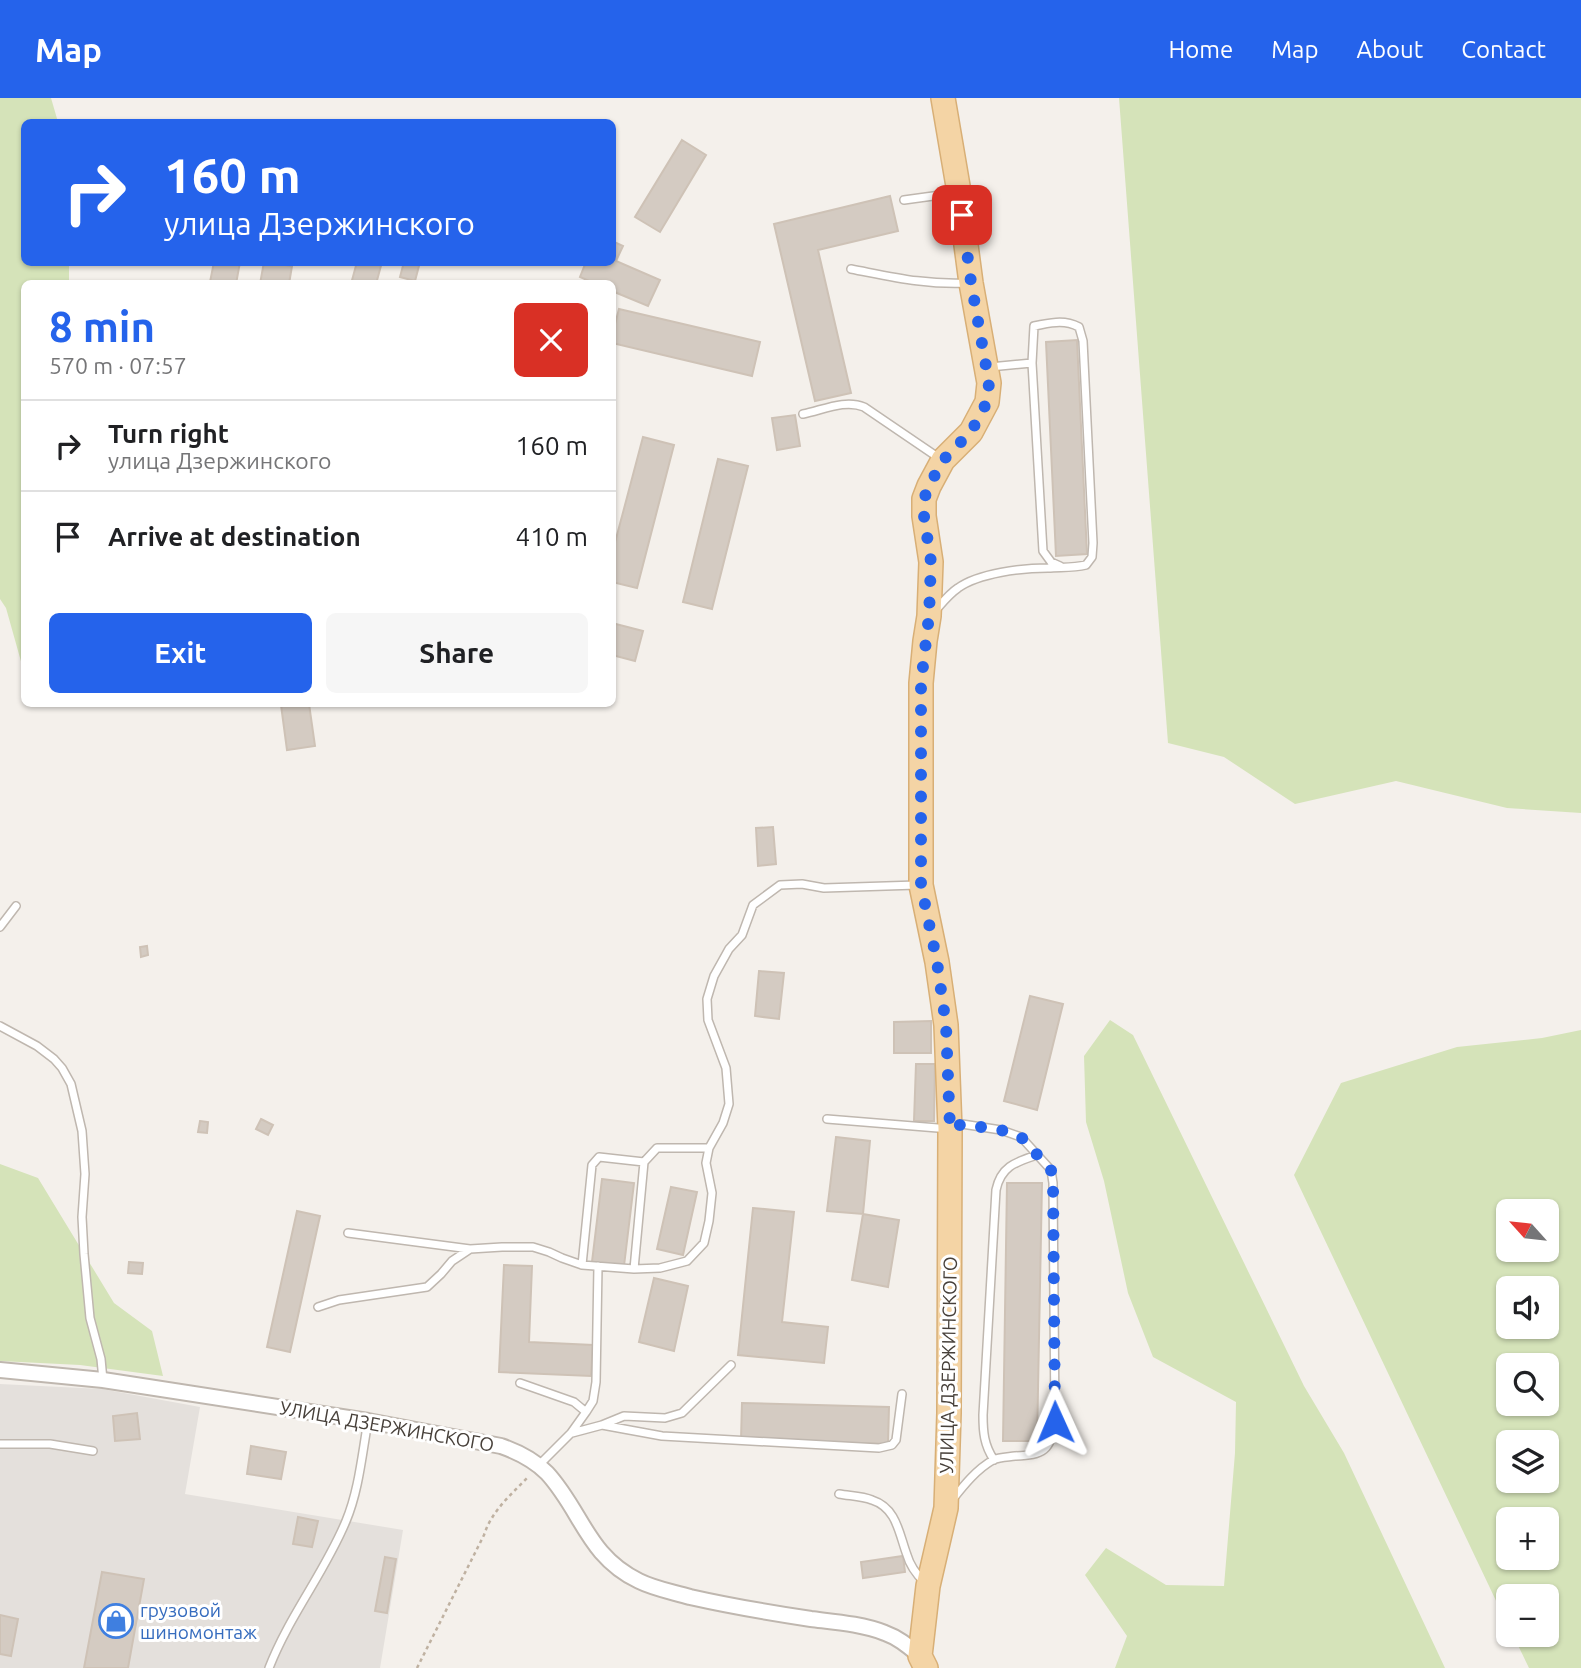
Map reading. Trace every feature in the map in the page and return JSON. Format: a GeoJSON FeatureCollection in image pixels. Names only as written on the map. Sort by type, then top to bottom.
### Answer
{"type":"FeatureCollection","features":[{"type":"Feature","properties":{"kind":"main road","name":"УЛИЦА ДЗЕРЖИНСКОГО"},"geometry":{"type":"LineString","coordinates":[[923,1662],[928,1586],[946,1507],[950,1129],[946,1025],[937,962],[921,885],[921,683],[929,616],[931,562],[924,499],[943,460],[971,432],[987,402],[989,383],[943,98]]}},
{"type":"Feature","properties":{"kind":"street","name":"УЛИЦА ДЗЕРЖИНСКОГО"},"geometry":{"type":"LineString","coordinates":[[0,1370],[103,1380],[368,1421],[501,1446],[517,1452],[539,1466],[565,1496],[599,1551],[612,1565],[641,1583],[707,1601],[883,1632],[902,1641],[923,1662]]}},
{"type":"Feature","properties":{"kind":"lane"},"geometry":{"type":"LineString","coordinates":[[904,200],[959,192]]}},
{"type":"Feature","properties":{"kind":"lane"},"geometry":{"type":"LineString","coordinates":[[851,269],[917,282],[971,282]]}},
{"type":"Feature","properties":{"kind":"lane"},"geometry":{"type":"LineString","coordinates":[[929,616],[960,586],[976,579],[991,574],[1064,568],[1086,565],[1092,557],[1083,341],[1079,327],[1059,321],[1034,326],[1032,363],[1043,551],[1051,562],[1064,568]]}},
{"type":"Feature","properties":{"kind":"lane"},"geometry":{"type":"LineString","coordinates":[[987,367],[1032,363]]}},
{"type":"Feature","properties":{"kind":"lane"},"geometry":{"type":"LineString","coordinates":[[803,414],[844,404],[858,404],[943,460]]}},
{"type":"Feature","properties":{"kind":"lane"},"geometry":{"type":"LineString","coordinates":[[348,1233],[470,1249],[533,1247],[582,1265],[634,1269],[660,1268],[687,1261],[704,1243],[712,1193],[706,1163],[709,1148],[723,1123],[729,1104],[726,1068],[708,1020],[707,999],[714,976],[729,949],[742,934],[753,905],[780,886],[802,884],[824,888],[921,885]]}},
{"type":"Feature","properties":{"kind":"lane"},"geometry":{"type":"LineString","coordinates":[[0,928],[16,906]]}},
{"type":"Feature","properties":{"kind":"lane"},"geometry":{"type":"LineString","coordinates":[[0,1026],[37,1046],[54,1059],[71,1084],[82,1131],[85,1174],[82,1217],[90,1318],[101,1359],[103,1380]]}},
{"type":"Feature","properties":{"kind":"lane"},"geometry":{"type":"LineString","coordinates":[[827,1119],[950,1129],[962,1124],[1001,1130],[1021,1137],[1051,1170],[1055,1422],[1052,1442],[1032,1455],[994,1460],[966,1483],[946,1507]]}},
{"type":"Feature","properties":{"kind":"lane"},"geometry":{"type":"LineString","coordinates":[[634,1269],[644,1162],[657,1148],[709,1148]]}},
{"type":"Feature","properties":{"kind":"lane"},"geometry":{"type":"LineString","coordinates":[[994,1460],[987,1450],[983,1435],[983,1415],[996,1190],[1003,1172],[1017,1162],[1037,1155]]}},
{"type":"Feature","properties":{"kind":"lane"},"geometry":{"type":"LineString","coordinates":[[582,1265],[592,1165],[599,1157],[644,1162]]}},
{"type":"Feature","properties":{"kind":"lane"},"geometry":{"type":"LineString","coordinates":[[318,1307],[339,1300],[427,1287],[452,1261],[470,1249]]}},
{"type":"Feature","properties":{"kind":"lane"},"geometry":{"type":"LineString","coordinates":[[539,1466],[571,1433],[593,1401],[596,1382],[598,1266]]}},
{"type":"Feature","properties":{"kind":"lane"},"geometry":{"type":"LineString","coordinates":[[571,1433],[624,1416],[665,1418],[682,1413],[732,1365]]}},
{"type":"Feature","properties":{"kind":"lane"},"geometry":{"type":"LineString","coordinates":[[520,1383],[574,1402],[586,1412]]}},
{"type":"Feature","properties":{"kind":"lane"},"geometry":{"type":"LineString","coordinates":[[602,1425],[662,1437],[880,1448],[892,1445],[896,1440],[902,1394]]}},
{"type":"Feature","properties":{"kind":"lane"},"geometry":{"type":"LineString","coordinates":[[270,1668],[278,1644],[347,1520],[355,1497],[368,1421]]}},
{"type":"Feature","properties":{"kind":"lane"},"geometry":{"type":"LineString","coordinates":[[0,1444],[50,1444],[93,1451]]}},
{"type":"Feature","properties":{"kind":"lane"},"geometry":{"type":"LineString","coordinates":[[839,1494],[872,1500],[884,1506],[894,1517],[912,1568],[928,1586]]}},
{"type":"Feature","properties":{"kind":"path"},"geometry":{"type":"LineString","coordinates":[[417,1668],[489,1521],[539,1466]]}},
{"type":"Feature","properties":{"kind":"shaded area"},"geometry":{"type":"Polygon","coordinates":[[[0,1384],[102,1389],[200,1407],[185,1494],[403,1530],[380,1668],[0,1668],[0,1384]]]}},
{"type":"Feature","properties":{"kind":"green space"},"geometry":{"type":"Polygon","coordinates":[[[0,98],[51,98],[57,119],[21,119],[21,266],[69,266],[69,280],[21,280],[21,661],[6,608],[0,599],[0,98]]]}},
{"type":"Feature","properties":{"kind":"green space"},"geometry":{"type":"Polygon","coordinates":[[[1119,98],[1581,98],[1581,813],[1507,808],[1396,781],[1295,804],[1224,757],[1168,743],[1119,98]]]}},
{"type":"Feature","properties":{"kind":"green space"},"geometry":{"type":"Polygon","coordinates":[[[1110,1020],[1133,1035],[1304,1386],[1344,1453],[1445,1668],[1115,1668],[1127,1636],[1085,1575],[1106,1548],[1166,1585],[1224,1586],[1235,1453],[1236,1402],[1153,1357],[1128,1293],[1104,1181],[1086,1122],[1084,1056],[1110,1020]]]}},
{"type":"Feature","properties":{"kind":"green space"},"geometry":{"type":"Polygon","coordinates":[[[1581,1030],[1581,1668],[1529,1668],[1519,1647],[1559,1647],[1559,1584],[1496,1584],[1496,1601],[1294,1175],[1341,1083],[1457,1047],[1542,1038],[1581,1030]]]}},
{"type":"Feature","properties":{"kind":"green space"},"geometry":{"type":"Polygon","coordinates":[[[0,1164],[38,1178],[114,1303],[152,1331],[163,1376],[80,1365],[0,1361],[0,1164]]]}},
{"type":"Feature","properties":{"kind":"building"},"geometry":{"type":"Polygon","coordinates":[[[682,140],[706,155],[660,232],[635,217],[682,140]]]}},
{"type":"Feature","properties":{"kind":"building"},"geometry":{"type":"Polygon","coordinates":[[[890,196],[898,231],[818,250],[851,393],[815,401],[774,224],[890,196]]]}},
{"type":"Feature","properties":{"kind":"building"},"geometry":{"type":"Polygon","coordinates":[[[616,243],[623,246],[616,261],[616,243]]]}},
{"type":"Feature","properties":{"kind":"building"},"geometry":{"type":"Polygon","coordinates":[[[616,261],[660,280],[648,306],[616,293],[616,280],[587,280],[580,277],[584,266],[616,266],[616,261]]]}},
{"type":"Feature","properties":{"kind":"building"},"geometry":{"type":"Polygon","coordinates":[[[213,266],[239,266],[237,280],[210,280],[213,266]]]}},
{"type":"Feature","properties":{"kind":"building"},"geometry":{"type":"Polygon","coordinates":[[[263,266],[292,266],[290,280],[261,280],[263,266]]]}},
{"type":"Feature","properties":{"kind":"building"},"geometry":{"type":"Polygon","coordinates":[[[356,266],[381,266],[377,280],[352,280],[356,266]]]}},
{"type":"Feature","properties":{"kind":"building"},"geometry":{"type":"Polygon","coordinates":[[[403,266],[419,266],[415,280],[400,277],[403,266]]]}},
{"type":"Feature","properties":{"kind":"building"},"geometry":{"type":"Polygon","coordinates":[[[619,309],[760,342],[752,376],[616,344],[619,309]]]}},
{"type":"Feature","properties":{"kind":"building"},"geometry":{"type":"Polygon","coordinates":[[[1077,340],[1087,554],[1056,556],[1046,342],[1077,340]]]}},
{"type":"Feature","properties":{"kind":"building"},"geometry":{"type":"Polygon","coordinates":[[[795,415],[800,446],[777,450],[772,418],[795,415]]]}},
{"type":"Feature","properties":{"kind":"building"},"geometry":{"type":"Polygon","coordinates":[[[643,437],[674,445],[637,588],[616,583],[616,539],[643,437]]]}},
{"type":"Feature","properties":{"kind":"building"},"geometry":{"type":"Polygon","coordinates":[[[718,459],[748,466],[712,609],[683,602],[718,459]]]}},
{"type":"Feature","properties":{"kind":"building"},"geometry":{"type":"Polygon","coordinates":[[[616,624],[643,631],[635,661],[616,656],[616,624]]]}},
{"type":"Feature","properties":{"kind":"building"},"geometry":{"type":"Polygon","coordinates":[[[281,707],[309,707],[315,746],[287,750],[281,707]]]}},
{"type":"Feature","properties":{"kind":"building"},"geometry":{"type":"Polygon","coordinates":[[[773,827],[776,864],[758,866],[756,828],[773,827]]]}},
{"type":"Feature","properties":{"kind":"building"},"geometry":{"type":"Polygon","coordinates":[[[147,946],[148,955],[141,957],[140,947],[147,946]]]}},
{"type":"Feature","properties":{"kind":"building"},"geometry":{"type":"Polygon","coordinates":[[[759,971],[784,973],[779,1019],[755,1016],[759,971]]]}},
{"type":"Feature","properties":{"kind":"building"},"geometry":{"type":"Polygon","coordinates":[[[1030,996],[1063,1004],[1037,1110],[1004,1101],[1030,996]]]}},
{"type":"Feature","properties":{"kind":"building"},"geometry":{"type":"Polygon","coordinates":[[[931,1021],[931,1053],[894,1053],[894,1022],[931,1021]]]}},
{"type":"Feature","properties":{"kind":"building"},"geometry":{"type":"Polygon","coordinates":[[[916,1064],[935,1064],[934,1121],[914,1121],[916,1064]]]}},
{"type":"Feature","properties":{"kind":"building"},"geometry":{"type":"Polygon","coordinates":[[[261,1119],[273,1125],[268,1135],[256,1129],[261,1119]]]}},
{"type":"Feature","properties":{"kind":"building"},"geometry":{"type":"Polygon","coordinates":[[[200,1121],[208,1122],[207,1133],[198,1132],[200,1121]]]}},
{"type":"Feature","properties":{"kind":"building"},"geometry":{"type":"Polygon","coordinates":[[[836,1137],[870,1141],[863,1214],[827,1211],[836,1137]]]}},
{"type":"Feature","properties":{"kind":"building"},"geometry":{"type":"Polygon","coordinates":[[[602,1179],[634,1183],[624,1266],[592,1262],[602,1179]]]}},
{"type":"Feature","properties":{"kind":"building"},"geometry":{"type":"Polygon","coordinates":[[[1007,1183],[1042,1183],[1037,1441],[1003,1441],[1007,1183]]]}},
{"type":"Feature","properties":{"kind":"building"},"geometry":{"type":"Polygon","coordinates":[[[671,1187],[697,1192],[683,1255],[657,1249],[671,1187]]]}},
{"type":"Feature","properties":{"kind":"building"},"geometry":{"type":"Polygon","coordinates":[[[753,1208],[794,1212],[782,1322],[828,1327],[824,1363],[738,1355],[753,1208]]]}},
{"type":"Feature","properties":{"kind":"building"},"geometry":{"type":"Polygon","coordinates":[[[297,1211],[320,1216],[290,1352],[267,1347],[297,1211]]]}},
{"type":"Feature","properties":{"kind":"building"},"geometry":{"type":"Polygon","coordinates":[[[863,1214],[899,1220],[888,1287],[852,1280],[863,1214]]]}},
{"type":"Feature","properties":{"kind":"building"},"geometry":{"type":"Polygon","coordinates":[[[129,1262],[143,1263],[142,1274],[128,1273],[129,1262]]]}},
{"type":"Feature","properties":{"kind":"building"},"geometry":{"type":"Polygon","coordinates":[[[504,1265],[532,1266],[529,1342],[593,1345],[591,1376],[499,1372],[504,1265]]]}},
{"type":"Feature","properties":{"kind":"building"},"geometry":{"type":"Polygon","coordinates":[[[654,1278],[688,1286],[674,1351],[639,1342],[654,1278]]]}},
{"type":"Feature","properties":{"kind":"building"},"geometry":{"type":"Polygon","coordinates":[[[742,1403],[889,1407],[888,1444],[741,1440],[742,1403]]]}},
{"type":"Feature","properties":{"kind":"building"},"geometry":{"type":"Polygon","coordinates":[[[137,1413],[140,1439],[115,1441],[113,1416],[137,1413]]]}},
{"type":"Feature","properties":{"kind":"building"},"geometry":{"type":"Polygon","coordinates":[[[251,1446],[286,1452],[281,1479],[247,1474],[251,1446]]]}},
{"type":"Feature","properties":{"kind":"building"},"geometry":{"type":"Polygon","coordinates":[[[298,1517],[318,1521],[312,1547],[293,1544],[298,1517]]]}},
{"type":"Feature","properties":{"kind":"building"},"geometry":{"type":"Polygon","coordinates":[[[903,1556],[905,1572],[863,1578],[861,1562],[903,1556]]]}},
{"type":"Feature","properties":{"kind":"building"},"geometry":{"type":"Polygon","coordinates":[[[385,1557],[396,1559],[387,1613],[375,1611],[385,1557]]]}},
{"type":"Feature","properties":{"kind":"building"},"geometry":{"type":"Polygon","coordinates":[[[102,1572],[144,1579],[128,1668],[84,1668],[102,1572]]]}},
{"type":"Feature","properties":{"kind":"building"},"geometry":{"type":"Polygon","coordinates":[[[0,1615],[18,1619],[11,1656],[0,1654],[0,1615]]]}},
{"type":"Feature","properties":{"kind":"place","name":"грузовой шиномонтаж"},"geometry":{"type":"Point","coordinates":[116,1621]}},
{"type":"Feature","properties":{"kind":"route"},"geometry":{"type":"LineString","coordinates":[[962,215],[989,383],[987,402],[971,432],[943,460],[924,499],[931,562],[929,616],[921,683],[921,885],[937,962],[946,1025],[950,1129],[962,1124],[1001,1130],[1021,1137],[1051,1170],[1055,1422]]}}]}
